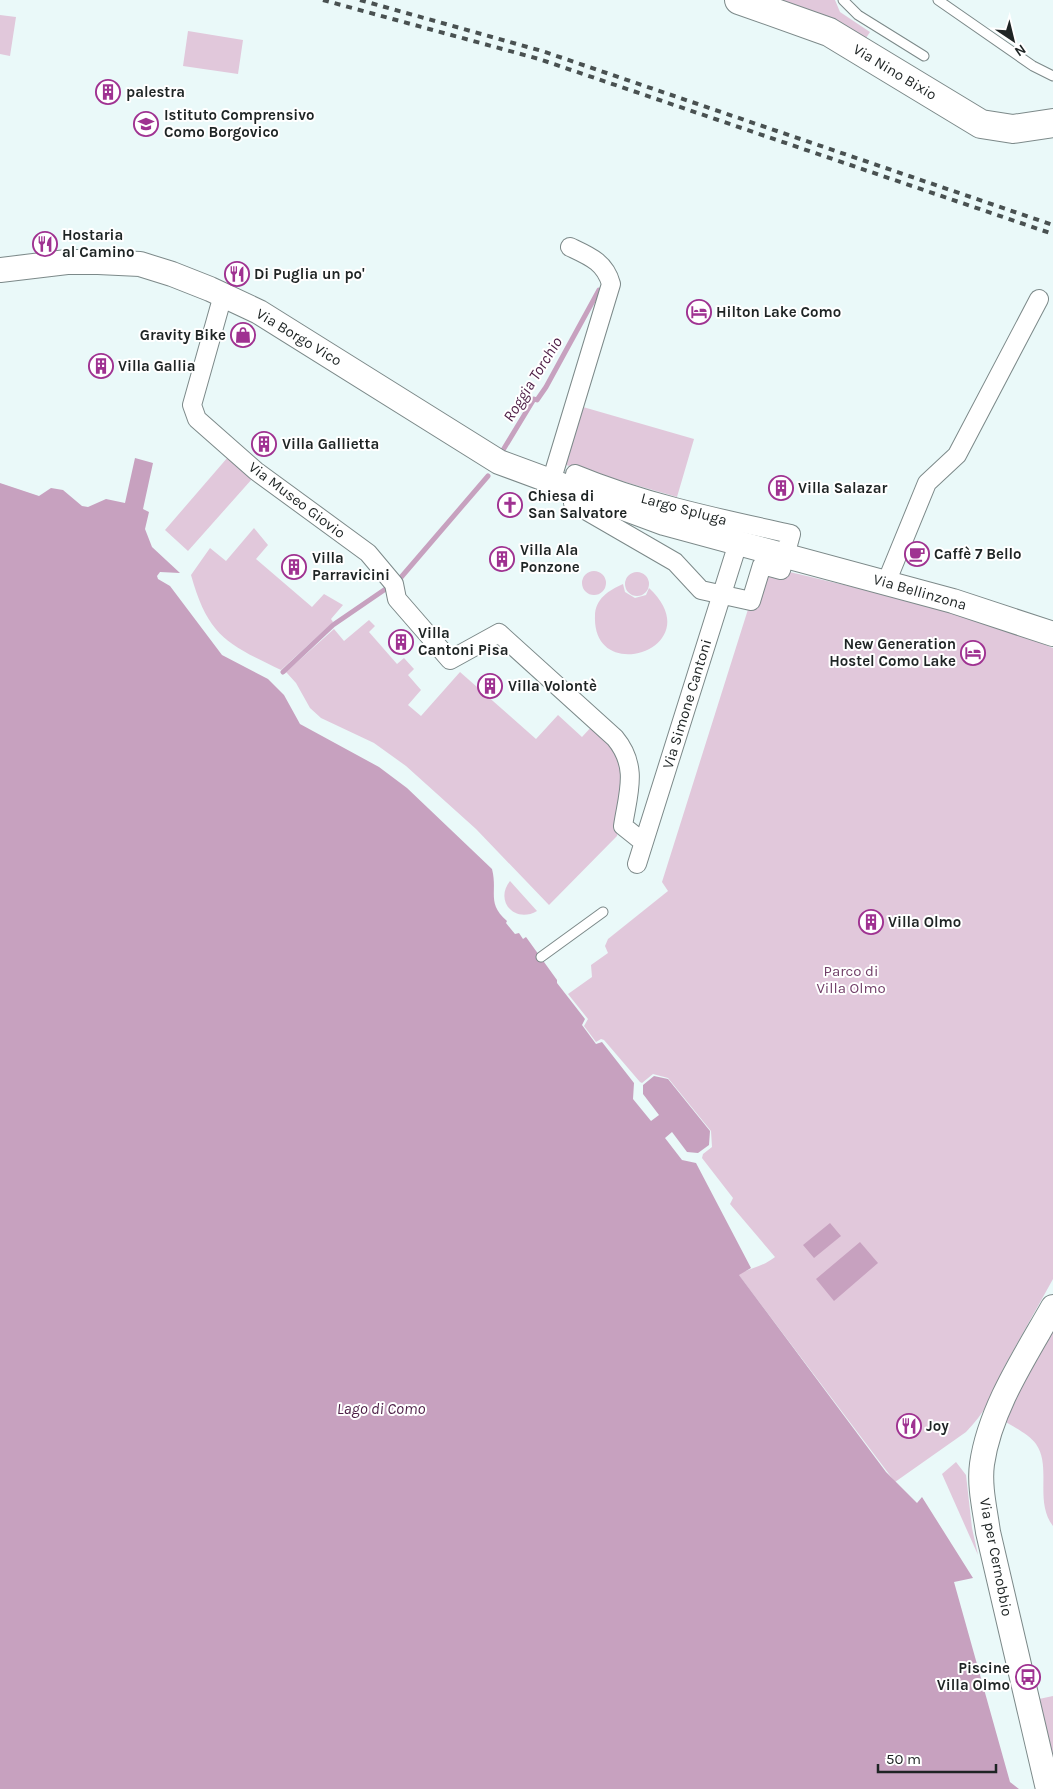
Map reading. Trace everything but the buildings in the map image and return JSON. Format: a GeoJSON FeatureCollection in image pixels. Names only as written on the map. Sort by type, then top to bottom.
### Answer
{"type":"FeatureCollection","features":[{"type":"Feature","properties":{"kind":"main road","name":"Via Nino Bixio"},"geometry":{"type":"LineString","coordinates":[[739,0],[829,32],[981,124],[1013,129],[1053,124]]}},
{"type":"Feature","properties":{"kind":"main road","name":"Via Borgo Vico"},"geometry":{"type":"LineString","coordinates":[[0,270],[67,262],[130,263],[172,274],[259,312],[499,462],[574,491]]}},
{"type":"Feature","properties":{"kind":"main road","name":"Largo Spluga"},"geometry":{"type":"LineString","coordinates":[[574,491],[664,523],[785,555]]}},
{"type":"Feature","properties":{"kind":"main road","name":"Via Bellinzona"},"geometry":{"type":"LineString","coordinates":[[785,555],[978,609],[1053,634]]}},
{"type":"Feature","properties":{"kind":"main road","name":"Via per Cernobbio"},"geometry":{"type":"LineString","coordinates":[[1048,1789],[988,1532],[983,1499],[982,1464],[1009,1384],[1053,1307]]}},
{"type":"Feature","properties":{"kind":"street"},"geometry":{"type":"LineString","coordinates":[[551,482],[611,284],[608,272],[600,263],[570,247]]}},
{"type":"Feature","properties":{"kind":"street","name":"Via Museo Giovio"},"geometry":{"type":"LineString","coordinates":[[222,295],[192,405],[197,419],[256,471],[368,553],[394,584],[397,599],[450,660],[499,632],[616,738],[628,756],[630,766],[623,826],[643,842]]}},
{"type":"Feature","properties":{"kind":"street"},"geometry":{"type":"LineString","coordinates":[[886,583],[927,483],[957,455],[1039,299]]}},
{"type":"Feature","properties":{"kind":"street","name":"Largo Spluga"},"geometry":{"type":"LineString","coordinates":[[574,491],[576,474],[634,496],[791,534],[785,555]]}},
{"type":"Feature","properties":{"kind":"street"},"geometry":{"type":"LineString","coordinates":[[574,491],[573,503],[675,562],[701,590],[751,601],[762,565],[781,570],[785,555]]}},
{"type":"Feature","properties":{"kind":"street","name":"Via Simone Cantoni"},"geometry":{"type":"LineString","coordinates":[[636,864],[738,543]]}},
{"type":"Feature","properties":{"kind":"lane"},"geometry":{"type":"LineString","coordinates":[[843,0],[858,15],[924,56]]}},
{"type":"Feature","properties":{"kind":"lane"},"geometry":{"type":"LineString","coordinates":[[938,0],[1033,66],[1053,76]]}},
{"type":"Feature","properties":{"kind":"lane"},"geometry":{"type":"LineString","coordinates":[[541,957],[603,912]]}},
{"type":"Feature","properties":{"kind":"green space"},"geometry":{"type":"Polygon","coordinates":[[[768,0],[835,0],[840,12],[870,32],[866,38],[794,8],[768,0]]]}},
{"type":"Feature","properties":{"kind":"green space"},"geometry":{"type":"Polygon","coordinates":[[[0,15],[16,17],[10,56],[0,54],[0,15]]]}},
{"type":"Feature","properties":{"kind":"green space"},"geometry":{"type":"Polygon","coordinates":[[[188,31],[243,40],[238,74],[183,66],[188,31]]]}},
{"type":"Feature","properties":{"kind":"green space"},"geometry":{"type":"Polygon","coordinates":[[[583,407],[694,439],[677,497],[566,465],[583,407]]]}},
{"type":"Feature","properties":{"kind":"green space"},"geometry":{"type":"Polygon","coordinates":[[[228,457],[252,479],[188,551],[165,530],[228,457]]]}},
{"type":"Feature","properties":{"kind":"green space"},"geometry":{"type":"Polygon","coordinates":[[[254,528],[268,545],[256,559],[312,607],[324,594],[343,605],[331,619],[333,622],[281,670],[233,645],[222,636],[205,612],[191,575],[210,548],[226,561],[254,528]]]}},
{"type":"Feature","properties":{"kind":"green space","name":"Parco di Villa Olmo"},"geometry":{"type":"Polygon","coordinates":[[[762,565],[946,611],[1018,634],[1053,648],[1053,1279],[1003,1369],[993,1395],[978,1418],[966,1432],[895,1482],[738,1274],[762,1265],[775,1257],[730,1204],[733,1198],[702,1158],[703,1154],[712,1147],[711,1131],[668,1078],[653,1074],[642,1083],[640,1082],[604,1040],[601,1039],[596,1042],[584,1026],[588,1019],[568,994],[592,977],[591,965],[608,953],[605,946],[608,939],[668,891],[662,882],[762,565]]]}},
{"type":"Feature","properties":{"kind":"green space"},"geometry":{"type":"Polygon","coordinates":[[[594,571],[599,572],[605,578],[605,588],[599,594],[594,595],[589,594],[583,588],[582,583],[583,578],[589,572],[594,571]]]}},
{"type":"Feature","properties":{"kind":"green space"},"geometry":{"type":"Polygon","coordinates":[[[637,572],[642,573],[648,579],[648,589],[642,595],[637,596],[632,595],[626,589],[625,584],[626,579],[632,573],[637,572]]]}},
{"type":"Feature","properties":{"kind":"green space"},"geometry":{"type":"Polygon","coordinates":[[[623,584],[625,592],[635,598],[646,595],[649,588],[665,609],[667,627],[659,642],[644,651],[627,654],[611,650],[599,638],[595,616],[597,605],[608,592],[623,584]]]}},
{"type":"Feature","properties":{"kind":"green space"},"geometry":{"type":"Polygon","coordinates":[[[369,620],[375,626],[369,632],[397,664],[404,658],[414,669],[408,675],[421,690],[408,705],[421,716],[460,672],[536,739],[558,715],[582,737],[593,725],[612,743],[626,773],[617,836],[549,905],[476,829],[406,766],[374,743],[321,718],[310,708],[296,683],[286,672],[334,629],[344,641],[369,620]]]}},
{"type":"Feature","properties":{"kind":"green space"},"geometry":{"type":"Polygon","coordinates":[[[510,881],[537,911],[521,915],[509,908],[504,896],[510,881]]]}},
{"type":"Feature","properties":{"kind":"green space"},"geometry":{"type":"Polygon","coordinates":[[[1053,1319],[1053,1526],[1047,1516],[1043,1495],[1043,1463],[1041,1453],[1029,1437],[1001,1419],[1053,1319]]]}},
{"type":"Feature","properties":{"kind":"green space"},"geometry":{"type":"Polygon","coordinates":[[[956,1462],[966,1475],[972,1528],[978,1555],[942,1474],[956,1462]]]}},
{"type":"Feature","properties":{"kind":"green space"},"geometry":{"type":"Polygon","coordinates":[[[1053,1696],[1053,1759],[1039,1699],[1053,1696]]]}},
{"type":"Feature","properties":{"kind":"water","name":"Lago di Como"},"geometry":{"type":"Polygon","coordinates":[[[135,458],[153,463],[143,509],[149,512],[145,529],[152,547],[180,573],[160,572],[157,576],[158,579],[170,586],[222,655],[268,679],[284,695],[300,724],[379,767],[407,788],[492,869],[497,909],[515,934],[519,933],[523,939],[526,937],[557,980],[557,983],[585,1019],[582,1025],[596,1044],[602,1042],[634,1083],[633,1099],[651,1121],[659,1115],[643,1094],[643,1085],[654,1076],[668,1079],[710,1131],[709,1145],[698,1153],[687,1152],[672,1132],[665,1138],[682,1160],[696,1163],[751,1268],[739,1275],[886,1472],[917,1503],[922,1497],[973,1578],[954,1582],[1010,1782],[1019,1789],[0,1789],[0,483],[39,496],[51,488],[63,490],[82,506],[88,507],[106,499],[125,503],[135,458]]]}},
{"type":"Feature","properties":{"kind":"water"},"geometry":{"type":"Polygon","coordinates":[[[830,1223],[841,1236],[814,1258],[803,1245],[830,1223]]]}},
{"type":"Feature","properties":{"kind":"water"},"geometry":{"type":"Polygon","coordinates":[[[860,1242],[878,1263],[834,1301],[816,1279],[860,1242]]]}},
{"type":"Feature","properties":{"kind":"waterway","name":"Roggia Torchio"},"geometry":{"type":"LineString","coordinates":[[500,455],[534,399],[537,400],[546,387],[599,290]]}},
{"type":"Feature","properties":{"kind":"waterway","name":"Roggia Torchio"},"geometry":{"type":"LineString","coordinates":[[397,582],[488,476]]}},
{"type":"Feature","properties":{"kind":"waterway","name":"Roggia Torchio"},"geometry":{"type":"LineString","coordinates":[[283,672],[333,625],[387,588]]}},
{"type":"Feature","properties":{"kind":"railway"},"geometry":{"type":"LineString","coordinates":[[323,0],[539,59],[1053,234]]}},
{"type":"Feature","properties":{"kind":"railway"},"geometry":{"type":"LineString","coordinates":[[360,0],[542,51],[1053,225]]}},
{"type":"Feature","properties":{"kind":"place","name":"palestra"},"geometry":{"type":"Point","coordinates":[108,92]}},
{"type":"Feature","properties":{"kind":"place","name":"Istituto Comprensivo Como Borgovico"},"geometry":{"type":"Point","coordinates":[146,124]}},
{"type":"Feature","properties":{"kind":"place","name":"Hostaria al Camino"},"geometry":{"type":"Point","coordinates":[45,244]}},
{"type":"Feature","properties":{"kind":"place","name":"Di Puglia un po'"},"geometry":{"type":"Point","coordinates":[237,274]}},
{"type":"Feature","properties":{"kind":"place","name":"Hilton Lake Como"},"geometry":{"type":"Point","coordinates":[699,312]}},
{"type":"Feature","properties":{"kind":"place","name":"Gravity Bike"},"geometry":{"type":"Point","coordinates":[243,335]}},
{"type":"Feature","properties":{"kind":"place","name":"Villa Gallia"},"geometry":{"type":"Point","coordinates":[101,366]}},
{"type":"Feature","properties":{"kind":"place","name":"Villa Gallietta"},"geometry":{"type":"Point","coordinates":[264,444]}},
{"type":"Feature","properties":{"kind":"place","name":"Villa Salazar"},"geometry":{"type":"Point","coordinates":[781,488]}},
{"type":"Feature","properties":{"kind":"place","name":"Chiesa di San Salvatore"},"geometry":{"type":"Point","coordinates":[510,505]}},
{"type":"Feature","properties":{"kind":"place","name":"Caffè 7 Bello"},"geometry":{"type":"Point","coordinates":[917,554]}},
{"type":"Feature","properties":{"kind":"place","name":"Villa Ala Ponzone"},"geometry":{"type":"Point","coordinates":[502,559]}},
{"type":"Feature","properties":{"kind":"place","name":"Villa Parravicini"},"geometry":{"type":"Point","coordinates":[294,567]}},
{"type":"Feature","properties":{"kind":"place","name":"Villa Cantoni Pisa"},"geometry":{"type":"Point","coordinates":[401,642]}},
{"type":"Feature","properties":{"kind":"place","name":"New Generation Hostel Como Lake"},"geometry":{"type":"Point","coordinates":[973,653]}},
{"type":"Feature","properties":{"kind":"place","name":"Villa Volontè"},"geometry":{"type":"Point","coordinates":[490,686]}},
{"type":"Feature","properties":{"kind":"place","name":"Villa Olmo"},"geometry":{"type":"Point","coordinates":[871,922]}},
{"type":"Feature","properties":{"kind":"place","name":"Joy"},"geometry":{"type":"Point","coordinates":[909,1426]}},
{"type":"Feature","properties":{"kind":"place","name":"Piscine Villa Olmo"},"geometry":{"type":"Point","coordinates":[1028,1677]}}]}
